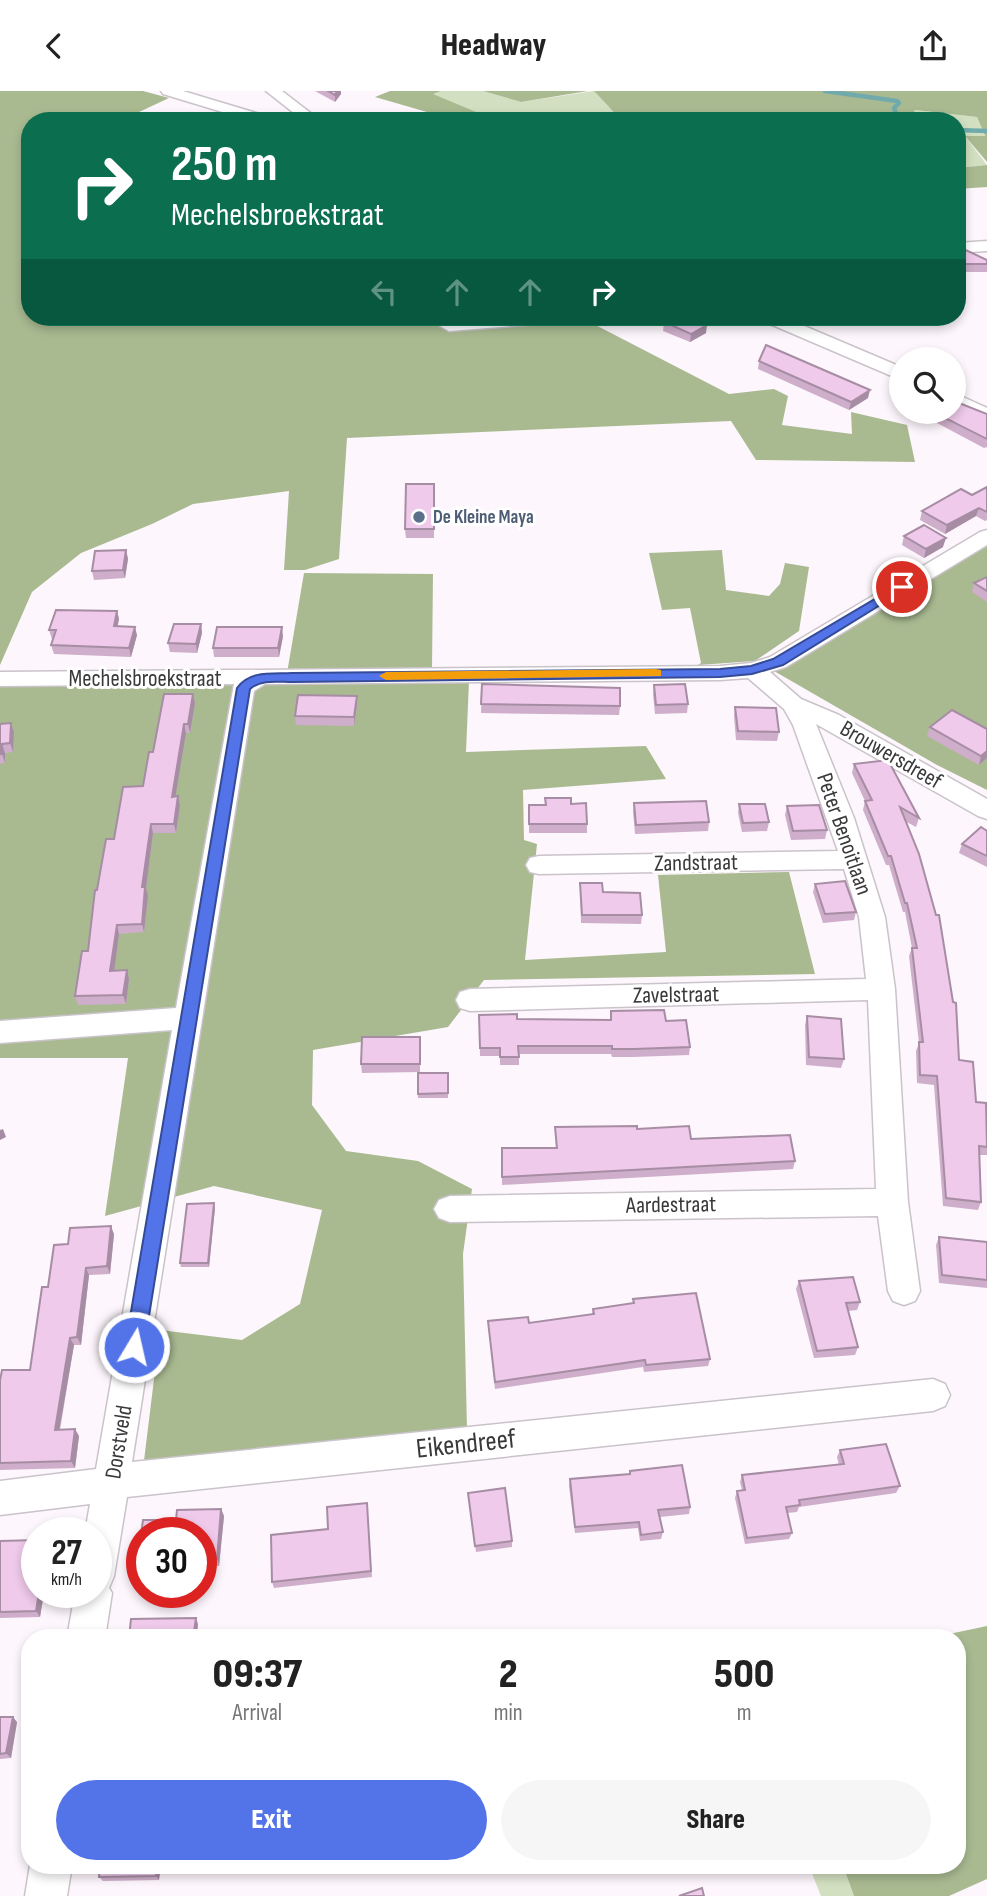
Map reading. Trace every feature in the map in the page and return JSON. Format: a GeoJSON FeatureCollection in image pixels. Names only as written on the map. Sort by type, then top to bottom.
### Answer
{"type":"FeatureCollection","features":[{"type":"Feature","properties":{"kind":"street"},"geometry":{"type":"LineString","coordinates":[[169,91],[240,112]]}},
{"type":"Feature","properties":{"kind":"street"},"geometry":{"type":"LineString","coordinates":[[252,112],[269,106],[277,94],[302,112]]}},
{"type":"Feature","properties":{"kind":"street"},"geometry":{"type":"LineString","coordinates":[[790,326],[889,368]]}},
{"type":"Feature","properties":{"kind":"street"},"geometry":{"type":"LineString","coordinates":[[966,405],[987,415]]}},
{"type":"Feature","properties":{"kind":"street"},"geometry":{"type":"LineString","coordinates":[[752,670],[778,662],[987,536]]}},
{"type":"Feature","properties":{"kind":"street","name":"Mechelsbroekstraat"},"geometry":{"type":"LineString","coordinates":[[0,679],[257,679],[720,673],[752,670]]}},
{"type":"Feature","properties":{"kind":"street","name":"Peter Benoitlaan"},"geometry":{"type":"LineString","coordinates":[[752,670],[793,703],[805,725],[841,818],[872,917],[881,989],[892,1202],[904,1291]]}},
{"type":"Feature","properties":{"kind":"street","name":"Dorstveld"},"geometry":{"type":"LineString","coordinates":[[106,1517],[243,688],[257,679]]}},
{"type":"Feature","properties":{"kind":"street","name":"Brouwersdreef"},"geometry":{"type":"LineString","coordinates":[[793,703],[831,720],[987,810]]}},
{"type":"Feature","properties":{"kind":"street","name":"Zandstraat"},"geometry":{"type":"LineString","coordinates":[[539,865],[853,860]]}},
{"type":"Feature","properties":{"kind":"street","name":"Zavelstraat"},"geometry":{"type":"LineString","coordinates":[[470,1000],[881,989]]}},
{"type":"Feature","properties":{"kind":"street"},"geometry":{"type":"LineString","coordinates":[[0,1032],[188,1018]]}},
{"type":"Feature","properties":{"kind":"street","name":"Aardestraat"},"geometry":{"type":"LineString","coordinates":[[450,1209],[892,1202]]}},
{"type":"Feature","properties":{"kind":"street","name":"Eikendreef"},"geometry":{"type":"LineString","coordinates":[[0,1498],[139,1478],[933,1395]]}},
{"type":"Feature","properties":{"kind":"street"},"geometry":{"type":"LineString","coordinates":[[87,1629],[91,1608]]}},
{"type":"Feature","properties":{"kind":"street"},"geometry":{"type":"LineString","coordinates":[[46,1896],[50,1874]]}},
{"type":"Feature","properties":{"kind":"green space"},"geometry":{"type":"Polygon","coordinates":[[[0,91],[143,91],[169,98],[139,112],[21,112],[21,326],[597,326],[729,394],[774,389],[788,396],[782,425],[852,434],[851,412],[889,421],[889,424],[907,425],[915,462],[756,460],[731,421],[347,438],[339,559],[305,570],[284,570],[289,491],[193,504],[81,553],[32,592],[0,665],[0,91]]]}},
{"type":"Feature","properties":{"kind":"green space"},"geometry":{"type":"Polygon","coordinates":[[[390,91],[441,91],[433,94],[476,112],[427,112],[375,97],[390,91]]]}},
{"type":"Feature","properties":{"kind":"green space"},"geometry":{"type":"Polygon","coordinates":[[[441,91],[483,91],[521,102],[594,91],[614,112],[476,112],[432,94],[441,91]]]}},
{"type":"Feature","properties":{"kind":"green space"},"geometry":{"type":"Polygon","coordinates":[[[483,91],[588,91],[521,102],[483,91]]]}},
{"type":"Feature","properties":{"kind":"green space"},"geometry":{"type":"Polygon","coordinates":[[[594,91],[987,91],[987,162],[966,137],[985,136],[977,117],[966,116],[966,112],[614,112],[594,91]]]}},
{"type":"Feature","properties":{"kind":"green space"},"geometry":{"type":"Polygon","coordinates":[[[966,116],[977,117],[985,137],[966,136],[966,116]]]}},
{"type":"Feature","properties":{"kind":"green space"},"geometry":{"type":"Polygon","coordinates":[[[966,137],[987,165],[966,167],[966,137]]]}},
{"type":"Feature","properties":{"kind":"green space"},"geometry":{"type":"Polygon","coordinates":[[[987,165],[987,187],[966,188],[966,167],[987,165]]]}},
{"type":"Feature","properties":{"kind":"green space"},"geometry":{"type":"Polygon","coordinates":[[[987,542],[987,790],[937,765],[774,671],[987,542]]]}},
{"type":"Feature","properties":{"kind":"green space"},"geometry":{"type":"Polygon","coordinates":[[[722,550],[726,590],[769,596],[780,584],[785,563],[809,567],[799,631],[755,661],[698,665],[701,663],[690,608],[662,610],[649,553],[722,550]]]}},
{"type":"Feature","properties":{"kind":"green space"},"geometry":{"type":"Polygon","coordinates":[[[304,573],[433,574],[432,669],[469,681],[466,752],[646,746],[666,779],[523,790],[524,840],[537,844],[525,960],[666,952],[658,875],[789,872],[815,974],[484,980],[448,1027],[313,1050],[312,1105],[346,1151],[418,1161],[472,1189],[463,1254],[467,1429],[143,1469],[160,1330],[242,1340],[300,1304],[322,1210],[214,1186],[105,1216],[128,1058],[0,1058],[0,682],[285,685],[304,573]]]}},
{"type":"Feature","properties":{"kind":"green space"},"geometry":{"type":"Polygon","coordinates":[[[987,1626],[987,1879],[949,1896],[854,1896],[846,1874],[966,1874],[966,1630],[987,1626]]]}},
{"type":"Feature","properties":{"kind":"green space"},"geometry":{"type":"Polygon","coordinates":[[[812,1874],[846,1874],[854,1896],[821,1896],[812,1874]]]}},
{"type":"Feature","properties":{"kind":"building"},"geometry":{"type":"Polygon","coordinates":[[[966,250],[987,260],[987,264],[966,264],[966,250]]]}},
{"type":"Feature","properties":{"kind":"building"},"geometry":{"type":"Polygon","coordinates":[[[673,326],[705,326],[691,334],[673,326]]]}},
{"type":"Feature","properties":{"kind":"building"},"geometry":{"type":"Polygon","coordinates":[[[766,345],[870,390],[851,402],[759,361],[766,345]]]}},
{"type":"Feature","properties":{"kind":"building"},"geometry":{"type":"Polygon","coordinates":[[[966,406],[987,414],[987,439],[957,424],[966,424],[966,406]]]}},
{"type":"Feature","properties":{"kind":"building"},"geometry":{"type":"Polygon","coordinates":[[[406,484],[434,484],[434,529],[405,529],[406,484]]]}},
{"type":"Feature","properties":{"kind":"building"},"geometry":{"type":"Polygon","coordinates":[[[987,487],[987,512],[979,508],[947,525],[922,511],[961,489],[972,495],[987,487]]]}},
{"type":"Feature","properties":{"kind":"building"},"geometry":{"type":"Polygon","coordinates":[[[924,525],[946,538],[926,549],[904,536],[924,525]]]}},
{"type":"Feature","properties":{"kind":"building"},"geometry":{"type":"Polygon","coordinates":[[[126,550],[123,570],[92,571],[95,551],[126,550]]]}},
{"type":"Feature","properties":{"kind":"building"},"geometry":{"type":"Polygon","coordinates":[[[987,577],[987,591],[974,583],[987,577]]]}},
{"type":"Feature","properties":{"kind":"building"},"geometry":{"type":"Polygon","coordinates":[[[56,610],[117,611],[114,626],[135,627],[129,648],[51,645],[56,630],[49,630],[56,610]]]}},
{"type":"Feature","properties":{"kind":"building"},"geometry":{"type":"Polygon","coordinates":[[[174,624],[201,624],[196,644],[168,643],[174,624]]]}},
{"type":"Feature","properties":{"kind":"building"},"geometry":{"type":"Polygon","coordinates":[[[217,627],[282,627],[278,648],[213,648],[217,627]]]}},
{"type":"Feature","properties":{"kind":"building"},"geometry":{"type":"Polygon","coordinates":[[[482,684],[620,688],[620,706],[481,704],[482,684]]]}},
{"type":"Feature","properties":{"kind":"building"},"geometry":{"type":"Polygon","coordinates":[[[685,684],[688,704],[656,705],[654,685],[685,684]]]}},
{"type":"Feature","properties":{"kind":"building"},"geometry":{"type":"Polygon","coordinates":[[[164,694],[193,694],[188,724],[184,724],[172,797],[178,796],[174,824],[151,824],[142,887],[145,887],[142,924],[117,925],[110,971],[127,970],[123,995],[75,996],[82,951],[88,951],[95,890],[106,839],[114,839],[123,787],[143,786],[149,752],[153,752],[164,694]]]}},
{"type":"Feature","properties":{"kind":"building"},"geometry":{"type":"Polygon","coordinates":[[[298,695],[357,696],[354,717],[295,716],[298,695]]]}},
{"type":"Feature","properties":{"kind":"building"},"geometry":{"type":"Polygon","coordinates":[[[735,707],[776,708],[779,732],[738,731],[735,707]]]}},
{"type":"Feature","properties":{"kind":"building"},"geometry":{"type":"Polygon","coordinates":[[[952,710],[987,729],[987,751],[981,756],[930,727],[952,710]]]}},
{"type":"Feature","properties":{"kind":"building"},"geometry":{"type":"Polygon","coordinates":[[[11,723],[10,743],[2,744],[0,754],[0,724],[11,723]]]}},
{"type":"Feature","properties":{"kind":"building"},"geometry":{"type":"Polygon","coordinates":[[[888,760],[919,818],[900,807],[919,854],[936,915],[939,915],[953,1002],[956,1003],[959,1060],[973,1062],[976,1102],[986,1103],[987,1147],[979,1146],[981,1202],[946,1198],[937,1076],[920,1075],[919,1042],[923,1042],[912,948],[917,948],[907,903],[891,856],[888,856],[865,801],[872,800],[854,764],[888,760]]]}},
{"type":"Feature","properties":{"kind":"building"},"geometry":{"type":"Polygon","coordinates":[[[545,798],[571,798],[571,804],[586,803],[587,824],[529,824],[529,805],[546,805],[545,798]]]}},
{"type":"Feature","properties":{"kind":"building"},"geometry":{"type":"Polygon","coordinates":[[[706,801],[709,822],[636,825],[634,803],[706,801]]]}},
{"type":"Feature","properties":{"kind":"building"},"geometry":{"type":"Polygon","coordinates":[[[739,804],[765,804],[769,822],[743,823],[739,804]]]}},
{"type":"Feature","properties":{"kind":"building"},"geometry":{"type":"Polygon","coordinates":[[[819,805],[827,830],[793,831],[787,806],[819,805]]]}},
{"type":"Feature","properties":{"kind":"building"},"geometry":{"type":"Polygon","coordinates":[[[981,827],[987,831],[987,856],[962,844],[981,827]]]}},
{"type":"Feature","properties":{"kind":"building"},"geometry":{"type":"Polygon","coordinates":[[[845,881],[856,912],[825,914],[815,884],[845,881]]]}},
{"type":"Feature","properties":{"kind":"building"},"geometry":{"type":"Polygon","coordinates":[[[580,883],[602,883],[603,892],[640,893],[642,915],[582,915],[580,883]]]}},
{"type":"Feature","properties":{"kind":"building"},"geometry":{"type":"Polygon","coordinates":[[[664,1010],[666,1021],[686,1020],[690,1047],[612,1049],[612,1046],[518,1046],[519,1057],[500,1057],[500,1048],[480,1048],[479,1015],[517,1014],[517,1019],[611,1020],[611,1011],[664,1010]]]}},
{"type":"Feature","properties":{"kind":"building"},"geometry":{"type":"Polygon","coordinates":[[[807,1016],[841,1019],[844,1059],[809,1057],[807,1016]]]}},
{"type":"Feature","properties":{"kind":"building"},"geometry":{"type":"Polygon","coordinates":[[[362,1037],[420,1037],[420,1064],[361,1064],[362,1037]]]}},
{"type":"Feature","properties":{"kind":"building"},"geometry":{"type":"Polygon","coordinates":[[[418,1073],[448,1073],[448,1093],[418,1094],[418,1073]]]}},
{"type":"Feature","properties":{"kind":"building"},"geometry":{"type":"Polygon","coordinates":[[[637,1126],[637,1129],[689,1126],[691,1139],[790,1135],[795,1161],[502,1177],[502,1148],[557,1148],[555,1127],[637,1126]]]}},
{"type":"Feature","properties":{"kind":"building"},"geometry":{"type":"Polygon","coordinates":[[[214,1203],[208,1263],[180,1263],[187,1204],[214,1203]]]}},
{"type":"Feature","properties":{"kind":"building"},"geometry":{"type":"Polygon","coordinates":[[[111,1226],[107,1266],[86,1268],[77,1337],[70,1338],[55,1430],[75,1429],[71,1461],[0,1463],[2,1370],[30,1370],[42,1287],[48,1287],[54,1245],[68,1244],[70,1228],[111,1226]]]}},
{"type":"Feature","properties":{"kind":"building"},"geometry":{"type":"Polygon","coordinates":[[[939,1237],[987,1242],[987,1280],[942,1275],[939,1237]]]}},
{"type":"Feature","properties":{"kind":"building"},"geometry":{"type":"Polygon","coordinates":[[[853,1277],[860,1302],[846,1303],[858,1347],[817,1351],[799,1281],[853,1277]]]}},
{"type":"Feature","properties":{"kind":"building"},"geometry":{"type":"Polygon","coordinates":[[[696,1293],[710,1359],[646,1365],[645,1360],[495,1382],[488,1321],[528,1317],[529,1323],[594,1314],[593,1309],[634,1303],[633,1299],[696,1293]]]}},
{"type":"Feature","properties":{"kind":"building"},"geometry":{"type":"Polygon","coordinates":[[[886,1444],[900,1486],[799,1500],[800,1505],[786,1507],[792,1533],[747,1538],[737,1491],[745,1490],[742,1475],[844,1464],[840,1450],[886,1444]]]}},
{"type":"Feature","properties":{"kind":"building"},"geometry":{"type":"Polygon","coordinates":[[[682,1465],[690,1507],[658,1510],[663,1532],[641,1535],[639,1522],[575,1527],[570,1479],[630,1474],[630,1471],[682,1465]]]}},
{"type":"Feature","properties":{"kind":"building"},"geometry":{"type":"Polygon","coordinates":[[[505,1488],[512,1541],[475,1546],[468,1493],[505,1488]]]}},
{"type":"Feature","properties":{"kind":"building"},"geometry":{"type":"Polygon","coordinates":[[[367,1503],[371,1571],[272,1582],[271,1535],[328,1529],[327,1507],[367,1503]]]}},
{"type":"Feature","properties":{"kind":"building"},"geometry":{"type":"Polygon","coordinates":[[[221,1509],[217,1559],[217,1517],[176,1517],[177,1510],[221,1509]]]}},
{"type":"Feature","properties":{"kind":"building"},"geometry":{"type":"Polygon","coordinates":[[[21,1540],[21,1608],[36,1608],[36,1611],[0,1612],[0,1541],[21,1540]]]}},
{"type":"Feature","properties":{"kind":"building"},"geometry":{"type":"Polygon","coordinates":[[[196,1618],[194,1629],[130,1629],[131,1619],[196,1618]]]}},
{"type":"Feature","properties":{"kind":"building"},"geometry":{"type":"Polygon","coordinates":[[[0,1717],[13,1717],[6,1753],[0,1754],[0,1717]]]}},
{"type":"Feature","properties":{"kind":"building"},"geometry":{"type":"Polygon","coordinates":[[[99,1874],[156,1874],[156,1876],[99,1877],[99,1874]]]}},
{"type":"Feature","properties":{"kind":"building"},"geometry":{"type":"Polygon","coordinates":[[[702,1888],[704,1896],[679,1896],[702,1888]]]}},
{"type":"Feature","properties":{"kind":"waterway"},"geometry":{"type":"LineString","coordinates":[[825,91],[897,101],[899,103],[894,108],[896,112]]}},
{"type":"Feature","properties":{"kind":"waterway"},"geometry":{"type":"LineString","coordinates":[[966,130],[987,131]]}},
{"type":"Feature","properties":{"kind":"slow traffic"},"geometry":{"type":"LineString","coordinates":[[386,676],[656,673]]}},
{"type":"Feature","properties":{"kind":"place","name":"De Kleine Maya"},"geometry":{"type":"Point","coordinates":[419,517]}},
{"type":"Feature","properties":{"kind":"route"},"geometry":{"type":"LineString","coordinates":[[134,1347],[243,688],[248,683],[257,679],[292,677],[720,673],[752,670],[778,662],[902,587]]}}]}
